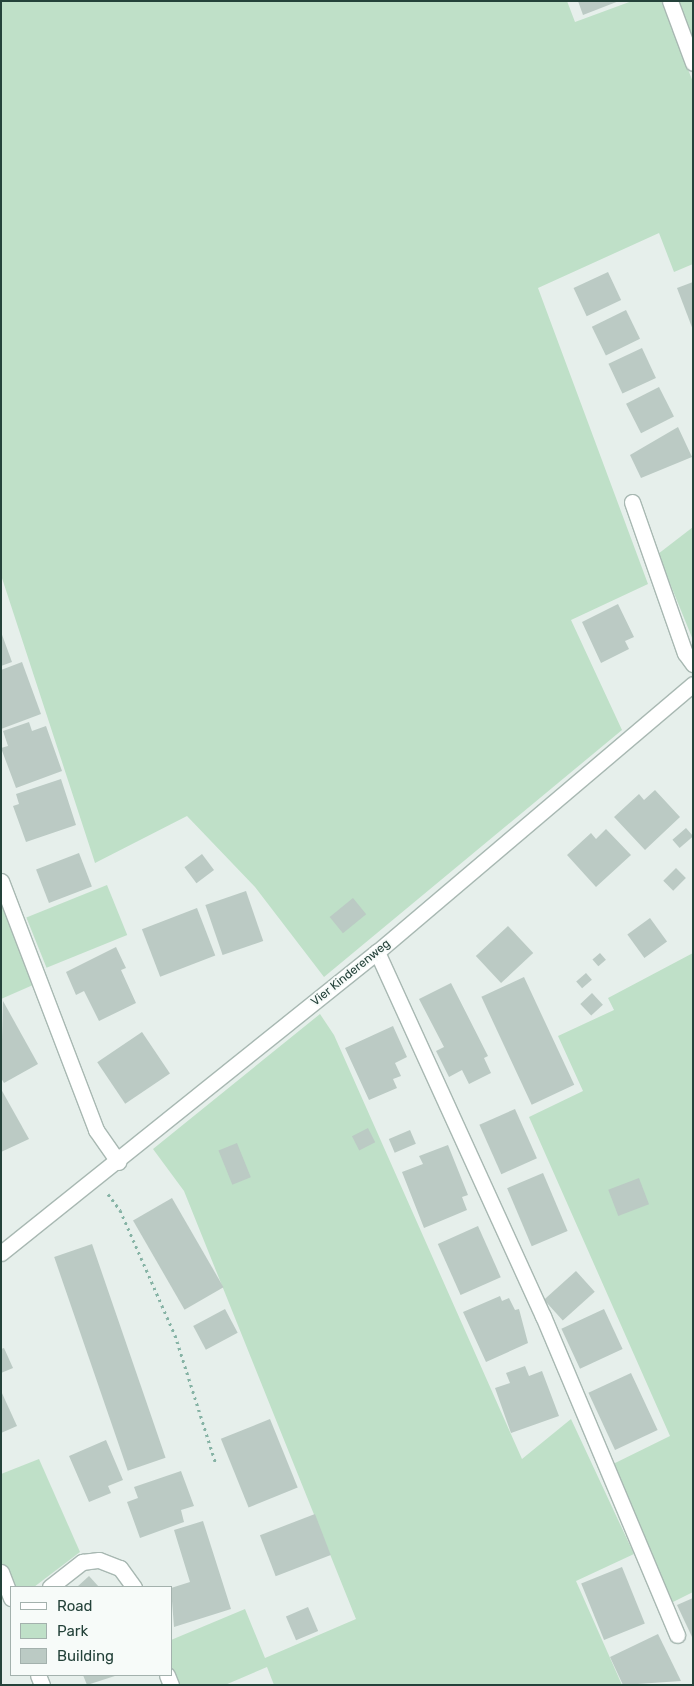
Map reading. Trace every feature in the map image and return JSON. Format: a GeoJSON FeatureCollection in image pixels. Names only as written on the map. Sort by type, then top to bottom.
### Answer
{"type":"FeatureCollection","features":[{"type":"Feature","properties":{"kind":"street"},"geometry":{"type":"LineString","coordinates":[[670,1],[693,62]]}},
{"type":"Feature","properties":{"kind":"street"},"geometry":{"type":"LineString","coordinates":[[632,502],[685,653],[693,664]]}},
{"type":"Feature","properties":{"kind":"street","name":"Vier Kinderenweg"},"geometry":{"type":"LineString","coordinates":[[1,1253],[97,1179],[378,952],[693,684]]}},
{"type":"Feature","properties":{"kind":"street"},"geometry":{"type":"LineString","coordinates":[[1,881],[96,1130],[118,1162]]}},
{"type":"Feature","properties":{"kind":"street"},"geometry":{"type":"LineString","coordinates":[[378,952],[543,1316],[677,1635]]}},
{"type":"Feature","properties":{"kind":"street"},"geometry":{"type":"LineString","coordinates":[[51,1586],[82,1562],[99,1560],[120,1568],[133,1586]]}},
{"type":"Feature","properties":{"kind":"street"},"geometry":{"type":"LineString","coordinates":[[1,1572],[10,1595]]}},
{"type":"Feature","properties":{"kind":"path"},"geometry":{"type":"LineString","coordinates":[[97,1179],[120,1210],[174,1335],[216,1464]]}},
{"type":"Feature","properties":{"kind":"green space"},"geometry":{"type":"Polygon","coordinates":[[[1,1],[567,1],[575,22],[632,1],[661,1],[693,82],[693,264],[674,272],[659,233],[538,288],[648,584],[571,620],[622,730],[324,977],[255,887],[187,816],[95,863],[1,575],[1,1]]]}},
{"type":"Feature","properties":{"kind":"green space"},"geometry":{"type":"Polygon","coordinates":[[[693,1],[693,44],[677,2],[693,1]]]}},
{"type":"Feature","properties":{"kind":"green space"},"geometry":{"type":"Polygon","coordinates":[[[693,527],[693,640],[658,554],[693,527]]]}},
{"type":"Feature","properties":{"kind":"green space"},"geometry":{"type":"Polygon","coordinates":[[[107,885],[127,935],[47,968],[26,918],[107,885]]]}},
{"type":"Feature","properties":{"kind":"green space"},"geometry":{"type":"Polygon","coordinates":[[[1,901],[33,985],[1,999],[1,901]]]}},
{"type":"Feature","properties":{"kind":"green space"},"geometry":{"type":"Polygon","coordinates":[[[693,953],[693,1592],[669,1604],[609,1466],[670,1436],[529,1117],[583,1091],[558,1036],[614,1010],[608,998],[693,953]]]}},
{"type":"Feature","properties":{"kind":"green space"},"geometry":{"type":"Polygon","coordinates":[[[320,1014],[334,1035],[522,1459],[571,1419],[634,1554],[576,1581],[622,1685],[274,1685],[267,1667],[225,1685],[167,1685],[168,1676],[172,1676],[172,1640],[245,1609],[265,1658],[356,1619],[184,1191],[153,1149],[320,1014]]]}},
{"type":"Feature","properties":{"kind":"green space"},"geometry":{"type":"Polygon","coordinates":[[[39,1459],[80,1552],[35,1586],[10,1586],[1,1567],[1,1474],[39,1459]]]}},
{"type":"Feature","properties":{"kind":"building"},"geometry":{"type":"Polygon","coordinates":[[[578,1],[619,1],[583,15],[578,1]]]}},
{"type":"Feature","properties":{"kind":"building"},"geometry":{"type":"Polygon","coordinates":[[[608,272],[621,300],[587,316],[574,288],[608,272]]]}},
{"type":"Feature","properties":{"kind":"building"},"geometry":{"type":"Polygon","coordinates":[[[693,282],[693,330],[677,288],[693,282]]]}},
{"type":"Feature","properties":{"kind":"building"},"geometry":{"type":"Polygon","coordinates":[[[626,310],[640,339],[606,355],[592,327],[626,310]]]}},
{"type":"Feature","properties":{"kind":"building"},"geometry":{"type":"Polygon","coordinates":[[[642,348],[656,378],[622,394],[608,364],[642,348]]]}},
{"type":"Feature","properties":{"kind":"building"},"geometry":{"type":"Polygon","coordinates":[[[659,387],[674,416],[641,433],[626,404],[659,387]]]}},
{"type":"Feature","properties":{"kind":"building"},"geometry":{"type":"Polygon","coordinates":[[[678,427],[692,457],[641,478],[630,455],[678,427]]]}},
{"type":"Feature","properties":{"kind":"building"},"geometry":{"type":"Polygon","coordinates":[[[618,604],[634,637],[625,641],[629,649],[601,663],[582,622],[618,604]]]}},
{"type":"Feature","properties":{"kind":"building"},"geometry":{"type":"Polygon","coordinates":[[[1,632],[12,662],[1,666],[1,632]]]}},
{"type":"Feature","properties":{"kind":"building"},"geometry":{"type":"Polygon","coordinates":[[[22,662],[41,714],[1,729],[1,670],[22,662]]]}},
{"type":"Feature","properties":{"kind":"building"},"geometry":{"type":"Polygon","coordinates":[[[29,722],[32,731],[46,726],[62,771],[16,788],[1,748],[8,746],[3,731],[29,722]]]}},
{"type":"Feature","properties":{"kind":"building"},"geometry":{"type":"Polygon","coordinates":[[[61,779],[76,825],[26,842],[13,806],[19,804],[16,794],[61,779]]]}},
{"type":"Feature","properties":{"kind":"building"},"geometry":{"type":"Polygon","coordinates":[[[655,790],[680,817],[645,850],[614,817],[639,794],[644,800],[655,790]]]}},
{"type":"Feature","properties":{"kind":"building"},"geometry":{"type":"Polygon","coordinates":[[[686,828],[693,836],[680,848],[672,840],[686,828]]]}},
{"type":"Feature","properties":{"kind":"building"},"geometry":{"type":"Polygon","coordinates":[[[606,829],[631,855],[596,887],[567,855],[591,833],[596,839],[606,829]]]}},
{"type":"Feature","properties":{"kind":"building"},"geometry":{"type":"Polygon","coordinates":[[[79,853],[92,887],[49,903],[36,869],[79,853]]]}},
{"type":"Feature","properties":{"kind":"building"},"geometry":{"type":"Polygon","coordinates":[[[202,854],[214,870],[196,883],[184,867],[202,854]]]}},
{"type":"Feature","properties":{"kind":"building"},"geometry":{"type":"Polygon","coordinates":[[[676,868],[686,878],[673,891],[663,881],[676,868]]]}},
{"type":"Feature","properties":{"kind":"building"},"geometry":{"type":"Polygon","coordinates":[[[246,891],[263,941],[223,955],[205,905],[246,891]]]}},
{"type":"Feature","properties":{"kind":"building"},"geometry":{"type":"Polygon","coordinates":[[[353,898],[366,914],[343,933],[330,917],[353,898]]]}},
{"type":"Feature","properties":{"kind":"building"},"geometry":{"type":"Polygon","coordinates":[[[197,908],[215,956],[160,977],[142,929],[197,908]]]}},
{"type":"Feature","properties":{"kind":"building"},"geometry":{"type":"Polygon","coordinates":[[[650,918],[667,941],[644,958],[627,934],[650,918]]]}},
{"type":"Feature","properties":{"kind":"building"},"geometry":{"type":"Polygon","coordinates":[[[508,926],[533,953],[501,983],[476,956],[508,926]]]}},
{"type":"Feature","properties":{"kind":"building"},"geometry":{"type":"Polygon","coordinates":[[[116,947],[126,968],[121,970],[136,1003],[99,1021],[84,991],[76,995],[66,972],[116,947]]]}},
{"type":"Feature","properties":{"kind":"building"},"geometry":{"type":"Polygon","coordinates":[[[600,953],[606,960],[598,966],[592,960],[600,953]]]}},
{"type":"Feature","properties":{"kind":"building"},"geometry":{"type":"Polygon","coordinates":[[[586,973],[592,980],[582,988],[576,982],[586,973]]]}},
{"type":"Feature","properties":{"kind":"building"},"geometry":{"type":"Polygon","coordinates":[[[524,977],[574,1085],[532,1105],[481,997],[524,977]]]}},
{"type":"Feature","properties":{"kind":"building"},"geometry":{"type":"Polygon","coordinates":[[[451,983],[488,1056],[484,1058],[491,1073],[469,1084],[462,1070],[449,1077],[436,1051],[444,1047],[419,999],[451,983]]]}},
{"type":"Feature","properties":{"kind":"building"},"geometry":{"type":"Polygon","coordinates":[[[592,993],[603,1005],[591,1016],[580,1004],[592,993]]]}},
{"type":"Feature","properties":{"kind":"building"},"geometry":{"type":"Polygon","coordinates":[[[3,1001],[38,1064],[4,1083],[1,1078],[3,1001]]]}},
{"type":"Feature","properties":{"kind":"building"},"geometry":{"type":"Polygon","coordinates":[[[393,1026],[407,1057],[395,1063],[401,1076],[393,1079],[397,1088],[369,1100],[345,1048],[393,1026]]]}},
{"type":"Feature","properties":{"kind":"building"},"geometry":{"type":"Polygon","coordinates":[[[142,1032],[170,1073],[125,1104],[97,1062],[142,1032]]]}},
{"type":"Feature","properties":{"kind":"building"},"geometry":{"type":"Polygon","coordinates":[[[1,1089],[29,1139],[1,1152],[1,1089]]]}},
{"type":"Feature","properties":{"kind":"building"},"geometry":{"type":"Polygon","coordinates":[[[515,1109],[537,1158],[501,1174],[479,1125],[515,1109]]]}},
{"type":"Feature","properties":{"kind":"building"},"geometry":{"type":"Polygon","coordinates":[[[368,1128],[375,1142],[359,1150],[352,1136],[368,1128]]]}},
{"type":"Feature","properties":{"kind":"building"},"geometry":{"type":"Polygon","coordinates":[[[410,1130],[416,1144],[395,1153],[389,1139],[410,1130]]]}},
{"type":"Feature","properties":{"kind":"building"},"geometry":{"type":"Polygon","coordinates":[[[237,1143],[251,1177],[232,1185],[218,1150],[237,1143]]]}},
{"type":"Feature","properties":{"kind":"building"},"geometry":{"type":"Polygon","coordinates":[[[448,1145],[468,1195],[462,1197],[467,1210],[424,1228],[402,1172],[423,1164],[419,1156],[448,1145]]]}},
{"type":"Feature","properties":{"kind":"building"},"geometry":{"type":"Polygon","coordinates":[[[543,1173],[568,1231],[532,1246],[507,1188],[543,1173]]]}},
{"type":"Feature","properties":{"kind":"building"},"geometry":{"type":"Polygon","coordinates":[[[639,1178],[649,1204],[618,1216],[608,1190],[639,1178]]]}},
{"type":"Feature","properties":{"kind":"building"},"geometry":{"type":"Polygon","coordinates":[[[172,1198],[224,1287],[185,1310],[133,1220],[172,1198]]]}},
{"type":"Feature","properties":{"kind":"building"},"geometry":{"type":"Polygon","coordinates":[[[478,1226],[501,1277],[461,1295],[438,1244],[478,1226]]]}},
{"type":"Feature","properties":{"kind":"building"},"geometry":{"type":"Polygon","coordinates":[[[92,1244],[166,1458],[128,1471],[54,1257],[92,1244]]]}},
{"type":"Feature","properties":{"kind":"building"},"geometry":{"type":"Polygon","coordinates":[[[576,1271],[595,1292],[563,1321],[544,1300],[576,1271]]]}},
{"type":"Feature","properties":{"kind":"building"},"geometry":{"type":"Polygon","coordinates":[[[500,1296],[502,1301],[509,1298],[515,1310],[519,1309],[528,1343],[486,1362],[463,1312],[500,1296]]]}},
{"type":"Feature","properties":{"kind":"building"},"geometry":{"type":"Polygon","coordinates":[[[225,1309],[238,1333],[206,1350],[193,1326],[225,1309]]]}},
{"type":"Feature","properties":{"kind":"building"},"geometry":{"type":"Polygon","coordinates":[[[604,1309],[623,1349],[580,1369],[561,1329],[604,1309]]]}},
{"type":"Feature","properties":{"kind":"building"},"geometry":{"type":"Polygon","coordinates":[[[4,1348],[13,1368],[1,1373],[1,1349],[4,1348]]]}},
{"type":"Feature","properties":{"kind":"building"},"geometry":{"type":"Polygon","coordinates":[[[525,1366],[529,1376],[542,1371],[559,1416],[511,1433],[495,1388],[510,1383],[506,1373],[525,1366]]]}},
{"type":"Feature","properties":{"kind":"building"},"geometry":{"type":"Polygon","coordinates":[[[631,1373],[658,1430],[615,1450],[588,1393],[631,1373]]]}},
{"type":"Feature","properties":{"kind":"building"},"geometry":{"type":"Polygon","coordinates":[[[1,1391],[17,1426],[1,1433],[1,1391]]]}},
{"type":"Feature","properties":{"kind":"building"},"geometry":{"type":"Polygon","coordinates":[[[270,1419],[298,1488],[249,1507],[221,1439],[270,1419]]]}},
{"type":"Feature","properties":{"kind":"building"},"geometry":{"type":"Polygon","coordinates":[[[106,1440],[123,1480],[108,1486],[111,1493],[89,1502],[69,1456],[106,1440]]]}},
{"type":"Feature","properties":{"kind":"building"},"geometry":{"type":"Polygon","coordinates":[[[181,1471],[194,1506],[181,1510],[184,1522],[140,1538],[127,1502],[138,1498],[134,1487],[181,1471]]]}},
{"type":"Feature","properties":{"kind":"building"},"geometry":{"type":"Polygon","coordinates":[[[315,1514],[331,1555],[276,1576],[260,1535],[315,1514]]]}},
{"type":"Feature","properties":{"kind":"building"},"geometry":{"type":"Polygon","coordinates":[[[203,1521],[231,1609],[174,1627],[172,1588],[190,1582],[174,1530],[203,1521]]]}},
{"type":"Feature","properties":{"kind":"building"},"geometry":{"type":"Polygon","coordinates":[[[622,1567],[645,1624],[604,1640],[581,1583],[622,1567]]]}},
{"type":"Feature","properties":{"kind":"building"},"geometry":{"type":"Polygon","coordinates":[[[89,1576],[98,1586],[78,1586],[89,1576]]]}},
{"type":"Feature","properties":{"kind":"building"},"geometry":{"type":"Polygon","coordinates":[[[693,1598],[693,1639],[677,1605],[693,1598]]]}},
{"type":"Feature","properties":{"kind":"building"},"geometry":{"type":"Polygon","coordinates":[[[308,1607],[318,1631],[296,1640],[286,1616],[308,1607]]]}},
{"type":"Feature","properties":{"kind":"building"},"geometry":{"type":"Polygon","coordinates":[[[658,1634],[681,1681],[623,1685],[610,1657],[658,1634]]]}},
{"type":"Feature","properties":{"kind":"building"},"geometry":{"type":"Polygon","coordinates":[[[83,1676],[115,1676],[87,1685],[83,1676]]]}}]}
